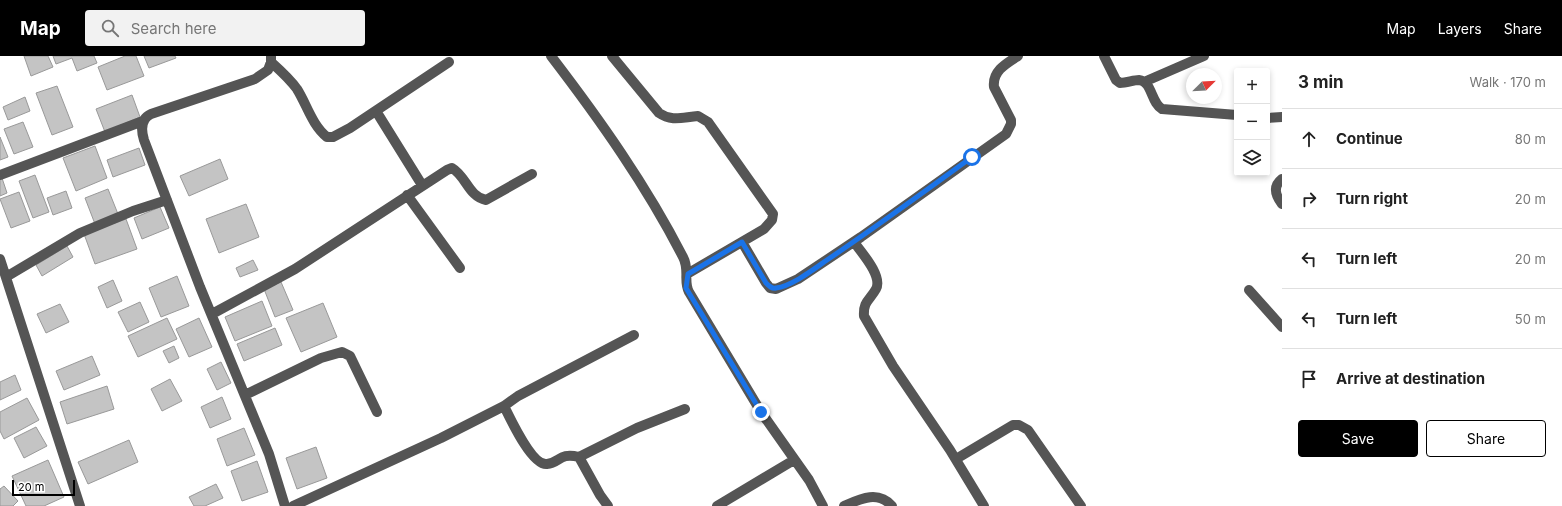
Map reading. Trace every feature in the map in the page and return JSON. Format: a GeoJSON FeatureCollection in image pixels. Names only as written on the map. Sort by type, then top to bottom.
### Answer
{"type":"FeatureCollection","features":[{"type":"Feature","properties":{"kind":"street"},"geometry":{"type":"LineString","coordinates":[[551,56],[632,168],[669,231],[686,264],[688,274],[686,282],[689,292],[761,412],[809,480],[823,506]]}},
{"type":"Feature","properties":{"kind":"street"},"geometry":{"type":"LineString","coordinates":[[612,56],[659,112],[665,117],[674,120],[698,116],[708,122],[773,214],[770,224],[688,274]]}},
{"type":"Feature","properties":{"kind":"street"},"geometry":{"type":"LineString","coordinates":[[742,242],[766,283],[770,288],[776,289],[798,279],[854,242],[1006,134],[1011,124],[1011,120],[994,87],[993,82],[998,71],[1018,56]]}},
{"type":"Feature","properties":{"kind":"street"},"geometry":{"type":"LineString","coordinates":[[1104,56],[1116,80],[1120,83],[1140,80],[1144,82],[1147,85],[1155,103],[1162,109],[1234,115]]}},
{"type":"Feature","properties":{"kind":"street"},"geometry":{"type":"LineString","coordinates":[[1144,82],[1204,56]]}},
{"type":"Feature","properties":{"kind":"street"},"geometry":{"type":"LineString","coordinates":[[0,175],[143,121],[151,114],[255,79],[265,74],[271,59],[298,90],[320,132],[327,137],[333,136],[350,128],[449,62]]}},
{"type":"Feature","properties":{"kind":"street"},"geometry":{"type":"LineString","coordinates":[[376,111],[422,185]]}},
{"type":"Feature","properties":{"kind":"street"},"geometry":{"type":"LineString","coordinates":[[1270,118],[1281,119]]}},
{"type":"Feature","properties":{"kind":"street"},"geometry":{"type":"LineString","coordinates":[[143,121],[143,136],[212,314],[269,454],[285,506]]}},
{"type":"Feature","properties":{"kind":"street"},"geometry":{"type":"LineString","coordinates":[[212,314],[295,269],[422,185],[452,168],[458,171],[479,199],[486,200],[532,174]]}},
{"type":"Feature","properties":{"kind":"street"},"geometry":{"type":"LineString","coordinates":[[1282,179],[1278,182],[1275,189],[1276,196],[1282,204]]}},
{"type":"Feature","properties":{"kind":"street"},"geometry":{"type":"LineString","coordinates":[[407,195],[460,268]]}},
{"type":"Feature","properties":{"kind":"street"},"geometry":{"type":"LineString","coordinates":[[6,277],[80,233],[132,211],[167,200]]}},
{"type":"Feature","properties":{"kind":"street"},"geometry":{"type":"LineString","coordinates":[[854,242],[876,275],[878,283],[876,289],[868,297],[863,310],[864,316],[893,366],[956,459],[984,506]]}},
{"type":"Feature","properties":{"kind":"street"},"geometry":{"type":"LineString","coordinates":[[0,259],[80,506]]}},
{"type":"Feature","properties":{"kind":"street"},"geometry":{"type":"LineString","coordinates":[[1249,290],[1282,327]]}},
{"type":"Feature","properties":{"kind":"street"},"geometry":{"type":"LineString","coordinates":[[293,506],[441,438],[504,406],[518,396],[634,335]]}},
{"type":"Feature","properties":{"kind":"street"},"geometry":{"type":"LineString","coordinates":[[245,395],[321,358],[342,352],[350,356],[377,412]]}},
{"type":"Feature","properties":{"kind":"street"},"geometry":{"type":"LineString","coordinates":[[504,406],[529,451],[539,462],[547,464],[570,454],[579,456],[637,428],[685,409]]}},
{"type":"Feature","properties":{"kind":"street"},"geometry":{"type":"LineString","coordinates":[[956,459],[1013,425],[1019,425],[1028,430],[1081,506]]}},
{"type":"Feature","properties":{"kind":"street"},"geometry":{"type":"LineString","coordinates":[[579,456],[600,495],[608,506]]}},
{"type":"Feature","properties":{"kind":"street"},"geometry":{"type":"LineString","coordinates":[[717,506],[794,460]]}},
{"type":"Feature","properties":{"kind":"street"},"geometry":{"type":"LineString","coordinates":[[844,506],[858,499],[870,497],[879,497],[892,506]]}},
{"type":"Feature","properties":{"kind":"building"},"geometry":{"type":"Polygon","coordinates":[[[24,56],[48,56],[53,67],[31,76],[24,56]]]}},
{"type":"Feature","properties":{"kind":"building"},"geometry":{"type":"Polygon","coordinates":[[[53,56],[94,56],[97,63],[77,71],[72,58],[56,64],[53,56]]]}},
{"type":"Feature","properties":{"kind":"building"},"geometry":{"type":"Polygon","coordinates":[[[125,56],[136,56],[144,76],[107,90],[98,67],[125,56]]]}},
{"type":"Feature","properties":{"kind":"building"},"geometry":{"type":"Polygon","coordinates":[[[144,56],[175,56],[176,58],[149,68],[144,56]]]}},
{"type":"Feature","properties":{"kind":"building"},"geometry":{"type":"Polygon","coordinates":[[[57,86],[73,127],[52,135],[36,93],[57,86]]]}},
{"type":"Feature","properties":{"kind":"building"},"geometry":{"type":"Polygon","coordinates":[[[132,95],[140,117],[105,132],[96,109],[132,95]]]}},
{"type":"Feature","properties":{"kind":"building"},"geometry":{"type":"Polygon","coordinates":[[[25,97],[30,111],[8,120],[3,107],[25,97]]]}},
{"type":"Feature","properties":{"kind":"building"},"geometry":{"type":"Polygon","coordinates":[[[23,122],[33,147],[14,154],[4,129],[23,122]]]}},
{"type":"Feature","properties":{"kind":"building"},"geometry":{"type":"Polygon","coordinates":[[[0,137],[8,157],[0,160],[0,137]]]}},
{"type":"Feature","properties":{"kind":"building"},"geometry":{"type":"Polygon","coordinates":[[[95,146],[107,178],[76,191],[63,158],[95,146]]]}},
{"type":"Feature","properties":{"kind":"building"},"geometry":{"type":"Polygon","coordinates":[[[139,148],[145,165],[113,177],[107,160],[139,148]]]}},
{"type":"Feature","properties":{"kind":"building"},"geometry":{"type":"Polygon","coordinates":[[[220,159],[228,179],[189,196],[180,176],[220,159]]]}},
{"type":"Feature","properties":{"kind":"building"},"geometry":{"type":"Polygon","coordinates":[[[35,175],[49,212],[33,218],[19,181],[35,175]]]}},
{"type":"Feature","properties":{"kind":"building"},"geometry":{"type":"Polygon","coordinates":[[[2,178],[7,193],[0,196],[0,179],[2,178]]]}},
{"type":"Feature","properties":{"kind":"building"},"geometry":{"type":"Polygon","coordinates":[[[108,189],[118,214],[95,224],[85,198],[108,189]]]}},
{"type":"Feature","properties":{"kind":"building"},"geometry":{"type":"Polygon","coordinates":[[[66,191],[72,208],[53,215],[47,198],[66,191]]]}},
{"type":"Feature","properties":{"kind":"building"},"geometry":{"type":"Polygon","coordinates":[[[19,192],[30,221],[11,228],[0,199],[19,192]]]}},
{"type":"Feature","properties":{"kind":"building"},"geometry":{"type":"Polygon","coordinates":[[[246,204],[259,237],[219,253],[206,219],[246,204]]]}},
{"type":"Feature","properties":{"kind":"building"},"geometry":{"type":"Polygon","coordinates":[[[160,207],[169,228],[142,239],[134,218],[160,207]]]}},
{"type":"Feature","properties":{"kind":"building"},"geometry":{"type":"Polygon","coordinates":[[[126,219],[137,249],[95,264],[84,234],[126,219]]]}},
{"type":"Feature","properties":{"kind":"building"},"geometry":{"type":"Polygon","coordinates":[[[67,246],[73,257],[42,276],[36,265],[67,246]]]}},
{"type":"Feature","properties":{"kind":"building"},"geometry":{"type":"Polygon","coordinates":[[[253,260],[258,270],[240,277],[236,268],[253,260]]]}},
{"type":"Feature","properties":{"kind":"building"},"geometry":{"type":"Polygon","coordinates":[[[177,276],[189,306],[161,317],[149,288],[177,276]]]}},
{"type":"Feature","properties":{"kind":"building"},"geometry":{"type":"Polygon","coordinates":[[[113,280],[122,301],[107,308],[98,287],[113,280]]]}},
{"type":"Feature","properties":{"kind":"building"},"geometry":{"type":"Polygon","coordinates":[[[281,282],[293,310],[275,317],[264,289],[281,282]]]}},
{"type":"Feature","properties":{"kind":"building"},"geometry":{"type":"Polygon","coordinates":[[[262,301],[272,326],[235,341],[225,317],[262,301]]]}},
{"type":"Feature","properties":{"kind":"building"},"geometry":{"type":"Polygon","coordinates":[[[140,302],[149,322],[128,332],[118,312],[140,302]]]}},
{"type":"Feature","properties":{"kind":"building"},"geometry":{"type":"Polygon","coordinates":[[[323,303],[337,337],[301,352],[286,318],[323,303]]]}},
{"type":"Feature","properties":{"kind":"building"},"geometry":{"type":"Polygon","coordinates":[[[60,304],[69,322],[46,333],[37,314],[60,304]]]}},
{"type":"Feature","properties":{"kind":"building"},"geometry":{"type":"Polygon","coordinates":[[[167,318],[177,339],[138,357],[128,336],[167,318]]]}},
{"type":"Feature","properties":{"kind":"building"},"geometry":{"type":"Polygon","coordinates":[[[199,318],[212,347],[189,357],[176,329],[199,318]]]}},
{"type":"Feature","properties":{"kind":"building"},"geometry":{"type":"Polygon","coordinates":[[[275,328],[282,345],[244,361],[237,344],[275,328]]]}},
{"type":"Feature","properties":{"kind":"building"},"geometry":{"type":"Polygon","coordinates":[[[174,346],[179,358],[169,363],[163,351],[174,346]]]}},
{"type":"Feature","properties":{"kind":"building"},"geometry":{"type":"Polygon","coordinates":[[[92,356],[100,375],[64,390],[56,371],[92,356]]]}},
{"type":"Feature","properties":{"kind":"building"},"geometry":{"type":"Polygon","coordinates":[[[221,362],[231,383],[217,390],[207,369],[221,362]]]}},
{"type":"Feature","properties":{"kind":"building"},"geometry":{"type":"Polygon","coordinates":[[[15,375],[21,390],[0,400],[0,382],[15,375]]]}},
{"type":"Feature","properties":{"kind":"building"},"geometry":{"type":"Polygon","coordinates":[[[170,379],[182,401],[162,411],[151,389],[170,379]]]}},
{"type":"Feature","properties":{"kind":"building"},"geometry":{"type":"Polygon","coordinates":[[[107,386],[114,409],[67,424],[60,402],[107,386]]]}},
{"type":"Feature","properties":{"kind":"building"},"geometry":{"type":"Polygon","coordinates":[[[222,397],[231,419],[210,428],[201,407],[222,397]]]}},
{"type":"Feature","properties":{"kind":"building"},"geometry":{"type":"Polygon","coordinates":[[[27,398],[39,420],[4,439],[0,431],[0,412],[27,398]]]}},
{"type":"Feature","properties":{"kind":"building"},"geometry":{"type":"Polygon","coordinates":[[[36,427],[47,446],[24,458],[14,438],[36,427]]]}},
{"type":"Feature","properties":{"kind":"building"},"geometry":{"type":"Polygon","coordinates":[[[244,428],[255,455],[227,466],[217,439],[244,428]]]}},
{"type":"Feature","properties":{"kind":"building"},"geometry":{"type":"Polygon","coordinates":[[[129,440],[138,462],[88,484],[78,462],[129,440]]]}},
{"type":"Feature","properties":{"kind":"building"},"geometry":{"type":"Polygon","coordinates":[[[316,447],[327,478],[297,489],[286,458],[316,447]]]}},
{"type":"Feature","properties":{"kind":"building"},"geometry":{"type":"Polygon","coordinates":[[[48,460],[64,497],[44,506],[26,506],[12,476],[48,460]]]}},
{"type":"Feature","properties":{"kind":"building"},"geometry":{"type":"Polygon","coordinates":[[[257,461],[268,492],[242,501],[231,471],[257,461]]]}},
{"type":"Feature","properties":{"kind":"building"},"geometry":{"type":"Polygon","coordinates":[[[216,484],[223,498],[205,506],[194,506],[189,497],[216,484]]]}},
{"type":"Feature","properties":{"kind":"building"},"geometry":{"type":"Polygon","coordinates":[[[4,486],[18,501],[13,506],[0,506],[0,489],[4,486]]]}},
{"type":"Feature","properties":{"kind":"route"},"geometry":{"type":"LineString","coordinates":[[761,412],[686,288],[688,274],[742,242],[766,283],[770,288],[776,289],[798,279],[861,237],[972,157]]}}]}
